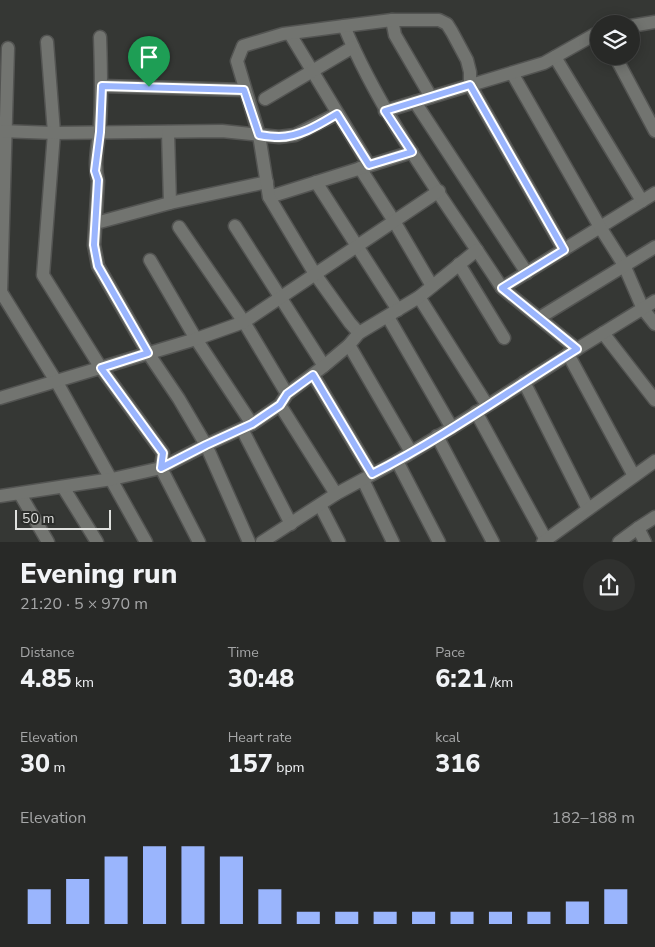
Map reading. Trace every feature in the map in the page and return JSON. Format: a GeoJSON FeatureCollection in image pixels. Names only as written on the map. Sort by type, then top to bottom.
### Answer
{"type":"FeatureCollection","features":[{"type":"Feature","properties":{"kind":"street"},"geometry":{"type":"LineString","coordinates":[[392,20],[395,35],[431,97]]}},
{"type":"Feature","properties":{"kind":"street"},"geometry":{"type":"LineString","coordinates":[[359,333],[315,274],[269,197],[259,135],[244,90],[237,61],[243,46],[290,34],[392,20],[439,20],[447,24],[466,60],[470,72],[470,85],[564,250]]}},
{"type":"Feature","properties":{"kind":"street"},"geometry":{"type":"LineString","coordinates":[[640,26],[654,25]]}},
{"type":"Feature","properties":{"kind":"street"},"geometry":{"type":"LineString","coordinates":[[344,26],[385,111],[502,288],[539,318],[572,352],[634,476]]}},
{"type":"Feature","properties":{"kind":"street"},"geometry":{"type":"LineString","coordinates":[[290,34],[337,114],[394,221],[432,286]]}},
{"type":"Feature","properties":{"kind":"street"},"geometry":{"type":"LineString","coordinates":[[100,37],[102,86],[100,132],[95,171],[98,180],[94,245],[98,266],[148,353],[179,398],[206,445],[249,542]]}},
{"type":"Feature","properties":{"kind":"street"},"geometry":{"type":"LineString","coordinates":[[385,111],[544,63],[590,37]]}},
{"type":"Feature","properties":{"kind":"street"},"geometry":{"type":"LineString","coordinates":[[47,42],[54,133],[43,275],[101,368],[163,453],[161,468],[199,542]]}},
{"type":"Feature","properties":{"kind":"street"},"geometry":{"type":"LineString","coordinates":[[0,309],[6,174],[3,131],[8,48]]}},
{"type":"Feature","properties":{"kind":"street"},"geometry":{"type":"LineString","coordinates":[[264,99],[353,48]]}},
{"type":"Feature","properties":{"kind":"street"},"geometry":{"type":"LineString","coordinates":[[555,57],[642,201]]}},
{"type":"Feature","properties":{"kind":"street"},"geometry":{"type":"LineString","coordinates":[[620,65],[655,131]]}},
{"type":"Feature","properties":{"kind":"street"},"geometry":{"type":"LineString","coordinates":[[512,73],[600,227],[624,265],[643,308],[655,324]]}},
{"type":"Feature","properties":{"kind":"street"},"geometry":{"type":"LineString","coordinates":[[102,86],[244,90]]}},
{"type":"Feature","properties":{"kind":"street"},"geometry":{"type":"LineString","coordinates":[[415,102],[527,273]]}},
{"type":"Feature","properties":{"kind":"street"},"geometry":{"type":"LineString","coordinates":[[3,131],[54,133],[222,131],[279,137],[294,135],[337,114]]}},
{"type":"Feature","properties":{"kind":"street"},"geometry":{"type":"LineString","coordinates":[[168,132],[170,203]]}},
{"type":"Feature","properties":{"kind":"street"},"geometry":{"type":"LineString","coordinates":[[269,197],[412,152]]}},
{"type":"Feature","properties":{"kind":"street"},"geometry":{"type":"LineString","coordinates":[[96,223],[170,203],[267,182]]}},
{"type":"Feature","properties":{"kind":"street"},"geometry":{"type":"LineString","coordinates":[[316,182],[356,245],[452,428]]}},
{"type":"Feature","properties":{"kind":"street"},"geometry":{"type":"LineString","coordinates":[[0,398],[196,339],[244,322],[439,191]]}},
{"type":"Feature","properties":{"kind":"street"},"geometry":{"type":"LineString","coordinates":[[502,288],[655,193]]}},
{"type":"Feature","properties":{"kind":"street"},"geometry":{"type":"LineString","coordinates":[[235,226],[324,366]]}},
{"type":"Feature","properties":{"kind":"street"},"geometry":{"type":"LineString","coordinates":[[180,227],[244,322],[283,400],[336,494]]}},
{"type":"Feature","properties":{"kind":"street"},"geometry":{"type":"LineString","coordinates":[[539,318],[655,247]]}},
{"type":"Feature","properties":{"kind":"street"},"geometry":{"type":"LineString","coordinates":[[0,496],[112,479],[161,468],[247,427],[324,366],[350,344],[359,333],[419,297],[477,250]]}},
{"type":"Feature","properties":{"kind":"street"},"geometry":{"type":"LineString","coordinates":[[150,260],[247,427],[292,524]]}},
{"type":"Feature","properties":{"kind":"street"},"geometry":{"type":"LineString","coordinates":[[459,264],[504,338]]}},
{"type":"Feature","properties":{"kind":"street"},"geometry":{"type":"LineString","coordinates":[[1,292],[57,382],[146,542]]}},
{"type":"Feature","properties":{"kind":"street"},"geometry":{"type":"LineString","coordinates":[[419,297],[482,409],[545,541],[655,461]]}},
{"type":"Feature","properties":{"kind":"street"},"geometry":{"type":"LineString","coordinates":[[262,542],[336,494],[452,428],[655,302]]}},
{"type":"Feature","properties":{"kind":"street"},"geometry":{"type":"LineString","coordinates":[[603,333],[655,400]]}},
{"type":"Feature","properties":{"kind":"street"},"geometry":{"type":"LineString","coordinates":[[350,344],[411,452]]}},
{"type":"Feature","properties":{"kind":"street"},"geometry":{"type":"LineString","coordinates":[[313,375],[367,477],[393,542]]}},
{"type":"Feature","properties":{"kind":"street"},"geometry":{"type":"LineString","coordinates":[[524,382],[588,509]]}},
{"type":"Feature","properties":{"kind":"street"},"geometry":{"type":"LineString","coordinates":[[438,436],[493,542]]}},
{"type":"Feature","properties":{"kind":"street"},"geometry":{"type":"LineString","coordinates":[[397,461],[439,542]]}},
{"type":"Feature","properties":{"kind":"street"},"geometry":{"type":"LineString","coordinates":[[63,487],[96,542]]}},
{"type":"Feature","properties":{"kind":"street"},"geometry":{"type":"LineString","coordinates":[[20,494],[48,542]]}},
{"type":"Feature","properties":{"kind":"street"},"geometry":{"type":"LineString","coordinates":[[320,505],[339,542]]}},
{"type":"Feature","properties":{"kind":"street"},"geometry":{"type":"LineString","coordinates":[[619,542],[655,516]]}},
{"type":"Feature","properties":{"kind":"street"},"geometry":{"type":"LineString","coordinates":[[638,528],[645,542]]}},
{"type":"Feature","properties":{"kind":"route"},"geometry":{"type":"LineString","coordinates":[[470,85],[564,250],[502,288],[577,349],[452,428],[372,474],[313,375],[287,394],[280,405],[252,424],[161,468],[163,453],[101,368],[148,353],[98,266],[94,245],[98,180],[95,171],[100,132],[102,86],[149,87],[244,90],[259,135],[279,137],[294,135],[337,114],[369,165],[412,152],[385,111],[470,85]]}}]}
